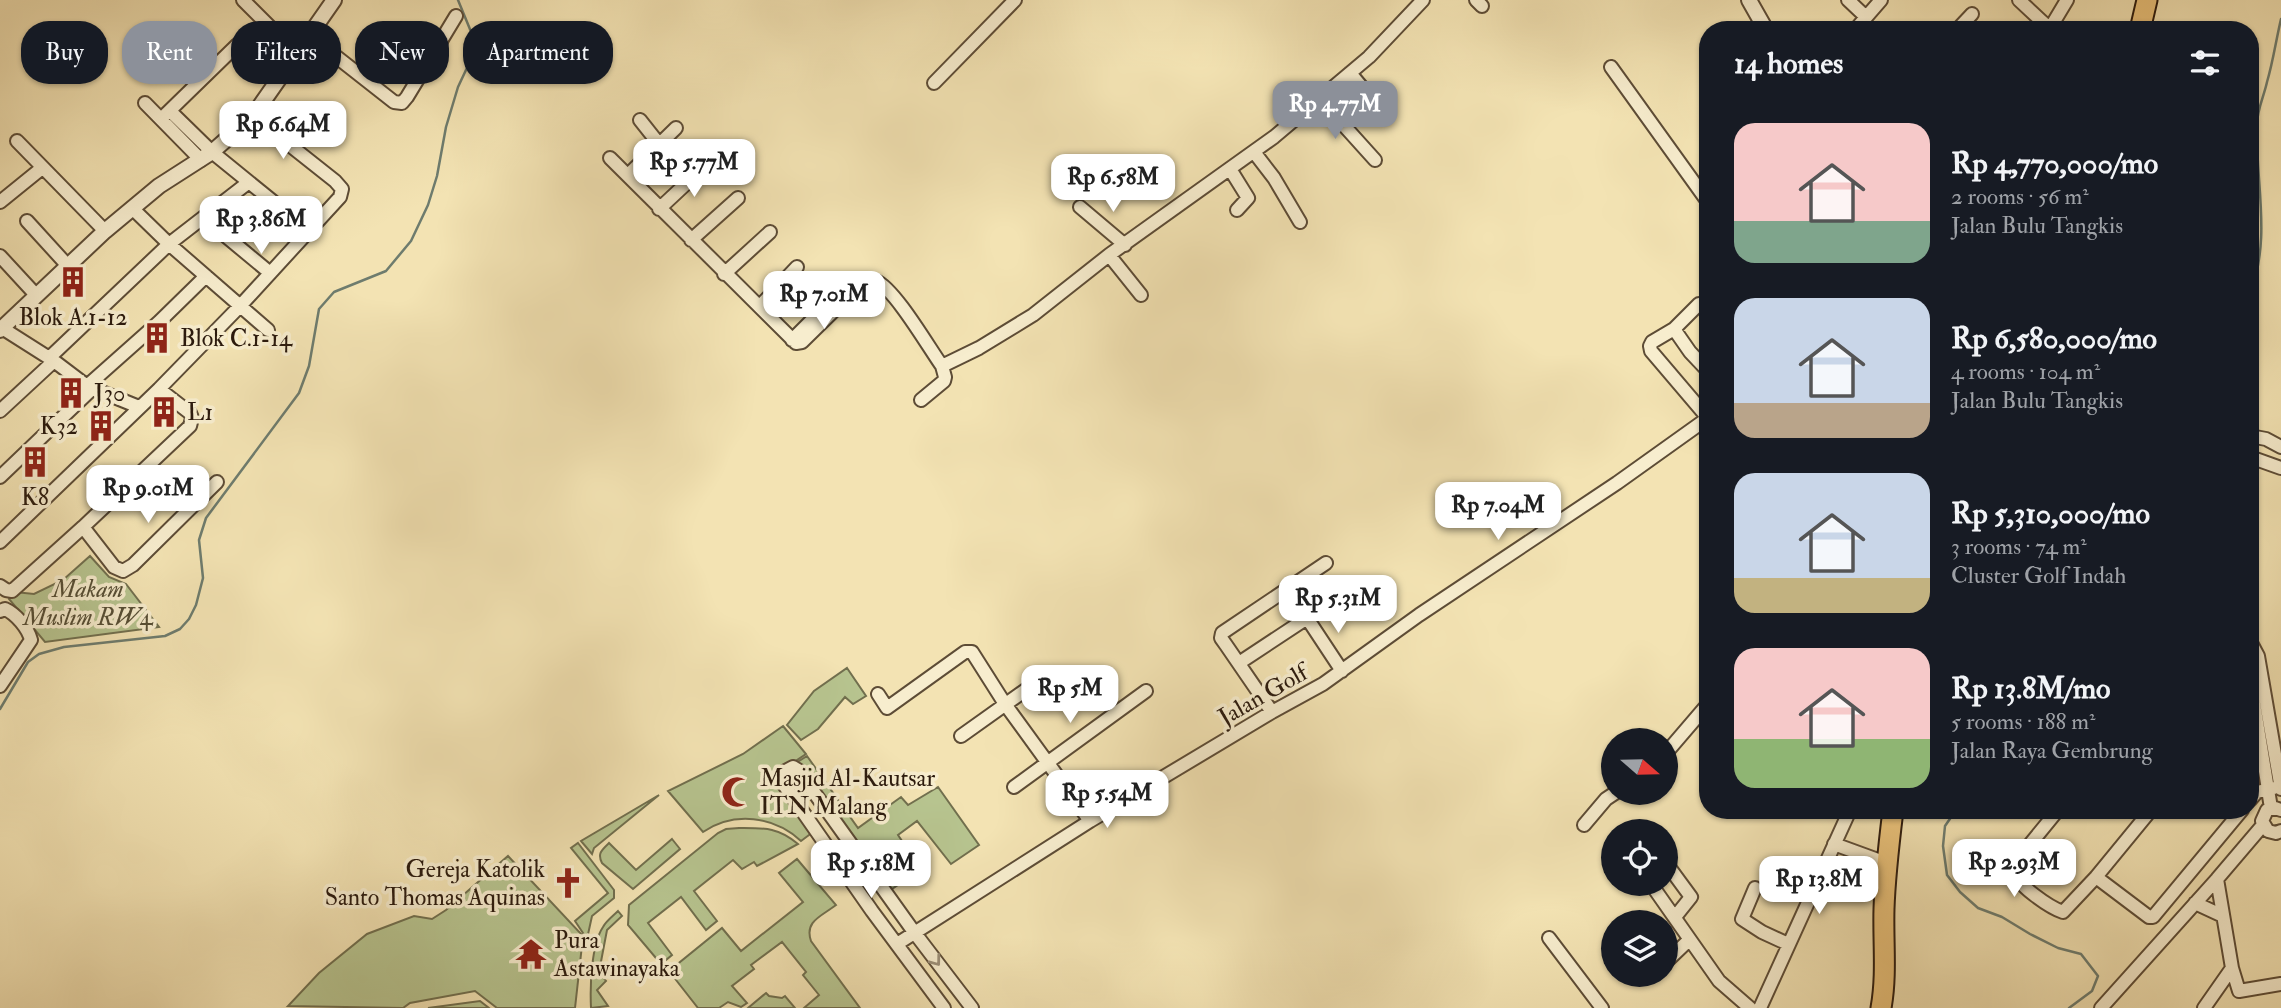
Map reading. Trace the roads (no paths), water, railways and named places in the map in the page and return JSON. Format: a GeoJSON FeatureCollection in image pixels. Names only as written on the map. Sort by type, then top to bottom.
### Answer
{"type":"FeatureCollection","features":[{"type":"Feature","properties":{"kind":"main road"},"geometry":{"type":"LineString","coordinates":[[2142,21],[2147,0]]}},
{"type":"Feature","properties":{"kind":"main road"},"geometry":{"type":"LineString","coordinates":[[1881,1008],[1885,986],[1886,863],[1892,819]]}},
{"type":"Feature","properties":{"kind":"street"},"geometry":{"type":"LineString","coordinates":[[243,0],[264,21]]}},
{"type":"Feature","properties":{"kind":"street"},"geometry":{"type":"LineString","coordinates":[[320,21],[334,0]]}},
{"type":"Feature","properties":{"kind":"street"},"geometry":{"type":"LineString","coordinates":[[934,83],[1015,0]]}},
{"type":"Feature","properties":{"kind":"street"},"geometry":{"type":"LineString","coordinates":[[942,366],[979,348],[1033,315],[1110,255],[1254,152],[1369,57],[1423,0]]}},
{"type":"Feature","properties":{"kind":"street"},"geometry":{"type":"LineString","coordinates":[[1749,0],[1761,21]]}},
{"type":"Feature","properties":{"kind":"street"},"geometry":{"type":"LineString","coordinates":[[1848,0],[1866,17]]}},
{"type":"Feature","properties":{"kind":"street"},"geometry":{"type":"LineString","coordinates":[[1863,21],[1881,0]]}},
{"type":"Feature","properties":{"kind":"street"},"geometry":{"type":"LineString","coordinates":[[2020,0],[2041,21]]}},
{"type":"Feature","properties":{"kind":"street"},"geometry":{"type":"LineString","coordinates":[[2054,21],[2067,0]]}},
{"type":"Feature","properties":{"kind":"street"},"geometry":{"type":"LineString","coordinates":[[1965,21],[1972,14]]}},
{"type":"Feature","properties":{"kind":"street"},"geometry":{"type":"LineString","coordinates":[[341,60],[394,102],[402,103],[456,16]]}},
{"type":"Feature","properties":{"kind":"street"},"geometry":{"type":"LineString","coordinates":[[165,115],[231,51]]}},
{"type":"Feature","properties":{"kind":"street"},"geometry":{"type":"LineString","coordinates":[[1611,67],[1699,189]]}},
{"type":"Feature","properties":{"kind":"street"},"geometry":{"type":"LineString","coordinates":[[1350,73],[1386,116]]}},
{"type":"Feature","properties":{"kind":"street"},"geometry":{"type":"LineString","coordinates":[[139,407],[89,388],[52,359],[1,329],[105,230],[159,186],[206,156],[253,116],[276,84]]}},
{"type":"Feature","properties":{"kind":"street"},"geometry":{"type":"LineString","coordinates":[[1320,99],[1375,160]]}},
{"type":"Feature","properties":{"kind":"street"},"geometry":{"type":"LineString","coordinates":[[145,103],[165,115],[206,156],[249,182],[308,230]]}},
{"type":"Feature","properties":{"kind":"street"},"geometry":{"type":"LineString","coordinates":[[0,542],[159,389],[339,199],[342,189],[323,170],[253,116]]}},
{"type":"Feature","properties":{"kind":"street"},"geometry":{"type":"LineString","coordinates":[[640,120],[659,144]]}},
{"type":"Feature","properties":{"kind":"street"},"geometry":{"type":"LineString","coordinates":[[628,175],[676,128]]}},
{"type":"Feature","properties":{"kind":"street"},"geometry":{"type":"LineString","coordinates":[[17,141],[105,230]]}},
{"type":"Feature","properties":{"kind":"street"},"geometry":{"type":"LineString","coordinates":[[1254,152],[1274,178],[1300,222]]}},
{"type":"Feature","properties":{"kind":"street"},"geometry":{"type":"LineString","coordinates":[[610,158],[724,274],[797,341]]}},
{"type":"Feature","properties":{"kind":"street"},"geometry":{"type":"LineString","coordinates":[[659,209],[706,165]]}},
{"type":"Feature","properties":{"kind":"street"},"geometry":{"type":"LineString","coordinates":[[0,202],[42,168]]}},
{"type":"Feature","properties":{"kind":"street"},"geometry":{"type":"LineString","coordinates":[[1230,169],[1248,199],[1237,210]]}},
{"type":"Feature","properties":{"kind":"street"},"geometry":{"type":"LineString","coordinates":[[0,411],[169,244],[249,182]]}},
{"type":"Feature","properties":{"kind":"street"},"geometry":{"type":"LineString","coordinates":[[691,240],[737,198]]}},
{"type":"Feature","properties":{"kind":"street"},"geometry":{"type":"LineString","coordinates":[[1080,207],[1125,245]]}},
{"type":"Feature","properties":{"kind":"street"},"geometry":{"type":"LineString","coordinates":[[132,208],[268,330]]}},
{"type":"Feature","properties":{"kind":"street"},"geometry":{"type":"LineString","coordinates":[[204,218],[270,272]]}},
{"type":"Feature","properties":{"kind":"street"},"geometry":{"type":"LineString","coordinates":[[27,221],[68,266]]}},
{"type":"Feature","properties":{"kind":"street"},"geometry":{"type":"LineString","coordinates":[[724,274],[770,232]]}},
{"type":"Feature","properties":{"kind":"street"},"geometry":{"type":"LineString","coordinates":[[1110,255],[1141,295]]}},
{"type":"Feature","properties":{"kind":"street"},"geometry":{"type":"LineString","coordinates":[[0,256],[36,295]]}},
{"type":"Feature","properties":{"kind":"street"},"geometry":{"type":"LineString","coordinates":[[760,306],[797,267]]}},
{"type":"Feature","properties":{"kind":"street"},"geometry":{"type":"LineString","coordinates":[[0,477],[206,276]]}},
{"type":"Feature","properties":{"kind":"street"},"geometry":{"type":"LineString","coordinates":[[797,341],[861,284],[875,280],[894,297],[942,366],[944,381],[920,400]]}},
{"type":"Feature","properties":{"kind":"street"},"geometry":{"type":"LineString","coordinates":[[797,341],[834,298]]}},
{"type":"Feature","properties":{"kind":"street"},"geometry":{"type":"LineString","coordinates":[[1699,304],[1674,329],[1652,342],[1650,346],[1651,351],[1699,411]]}},
{"type":"Feature","properties":{"kind":"street"},"geometry":{"type":"LineString","coordinates":[[1674,329],[1699,362]]}},
{"type":"Feature","properties":{"kind":"street"},"geometry":{"type":"LineString","coordinates":[[4,590],[83,527],[191,423],[190,413],[159,389]]}},
{"type":"Feature","properties":{"kind":"street","name":"Jalan Golf"},"geometry":{"type":"LineString","coordinates":[[897,944],[1090,821],[1272,712],[1306,695],[1419,615],[1699,427]]}},
{"type":"Feature","properties":{"kind":"street"},"geometry":{"type":"LineString","coordinates":[[2259,438],[2281,447]]}},
{"type":"Feature","properties":{"kind":"street"},"geometry":{"type":"LineString","coordinates":[[2259,460],[2281,468]]}},
{"type":"Feature","properties":{"kind":"street"},"geometry":{"type":"LineString","coordinates":[[83,527],[114,567],[123,571],[133,565],[217,482]]}},
{"type":"Feature","properties":{"kind":"street"},"geometry":{"type":"LineString","coordinates":[[1272,712],[1222,638],[1222,632],[1326,563]]}},
{"type":"Feature","properties":{"kind":"street"},"geometry":{"type":"LineString","coordinates":[[1239,663],[1345,593]]}},
{"type":"Feature","properties":{"kind":"street"},"geometry":{"type":"LineString","coordinates":[[0,611],[5,609],[13,614],[31,636],[31,640],[0,686]]}},
{"type":"Feature","properties":{"kind":"street"},"geometry":{"type":"LineString","coordinates":[[1307,618],[1342,671]]}},
{"type":"Feature","properties":{"kind":"street"},"geometry":{"type":"LineString","coordinates":[[878,694],[887,708],[968,651],[977,659],[1005,704],[1090,821]]}},
{"type":"Feature","properties":{"kind":"street"},"geometry":{"type":"LineString","coordinates":[[2101,1008],[2263,825],[2263,817],[2276,809],[2277,788],[2259,663]]}},
{"type":"Feature","properties":{"kind":"street"},"geometry":{"type":"LineString","coordinates":[[961,736],[1048,674]]}},
{"type":"Feature","properties":{"kind":"street"},"geometry":{"type":"LineString","coordinates":[[1014,787],[1146,691]]}},
{"type":"Feature","properties":{"kind":"street"},"geometry":{"type":"LineString","coordinates":[[1678,739],[1699,714]]}},
{"type":"Feature","properties":{"kind":"street"},"geometry":{"type":"LineString","coordinates":[[2259,716],[2277,788]]}},
{"type":"Feature","properties":{"kind":"street"},"geometry":{"type":"LineString","coordinates":[[944,1008],[787,790],[779,778],[780,774],[792,767],[798,770],[914,933],[972,1008]]}},
{"type":"Feature","properties":{"kind":"street"},"geometry":{"type":"LineString","coordinates":[[2259,792],[2277,788]]}},
{"type":"Feature","properties":{"kind":"street"},"geometry":{"type":"LineString","coordinates":[[1584,825],[1601,805]]}},
{"type":"Feature","properties":{"kind":"street"},"geometry":{"type":"LineString","coordinates":[[1760,1008],[1846,819]]}},
{"type":"Feature","properties":{"kind":"street"},"geometry":{"type":"LineString","coordinates":[[2051,819],[2018,859],[2014,873],[2034,894],[2063,912],[2144,819]]}},
{"type":"Feature","properties":{"kind":"street"},"geometry":{"type":"LineString","coordinates":[[2152,918],[2234,819]]}},
{"type":"Feature","properties":{"kind":"street"},"geometry":{"type":"LineString","coordinates":[[2263,825],[2272,833],[2281,831]]}},
{"type":"Feature","properties":{"kind":"street"},"geometry":{"type":"LineString","coordinates":[[1834,844],[1886,863]]}},
{"type":"Feature","properties":{"kind":"street"},"geometry":{"type":"LineString","coordinates":[[2096,877],[2152,918],[2162,939]]}},
{"type":"Feature","properties":{"kind":"street"},"geometry":{"type":"LineString","coordinates":[[1678,879],[1691,897],[1678,913]]}},
{"type":"Feature","properties":{"kind":"street"},"geometry":{"type":"LineString","coordinates":[[2217,879],[2232,968],[2239,991]]}},
{"type":"Feature","properties":{"kind":"street"},"geometry":{"type":"LineString","coordinates":[[1755,888],[1741,918],[1788,944]]}},
{"type":"Feature","properties":{"kind":"street"},"geometry":{"type":"LineString","coordinates":[[2195,903],[2223,916]]}},
{"type":"Feature","properties":{"kind":"street"},"geometry":{"type":"LineString","coordinates":[[1678,922],[1719,981],[1743,1006]]}},
{"type":"Feature","properties":{"kind":"street"},"geometry":{"type":"LineString","coordinates":[[1549,938],[1602,1008]]}},
{"type":"Feature","properties":{"kind":"street"},"geometry":{"type":"LineString","coordinates":[[1678,951],[1689,940]]}},
{"type":"Feature","properties":{"kind":"street"},"geometry":{"type":"LineString","coordinates":[[2207,1005],[2232,968]]}},
{"type":"Feature","properties":{"kind":"street"},"geometry":{"type":"LineString","coordinates":[[2207,1005],[2239,991],[2281,984]]}},
{"type":"Feature","properties":{"kind":"waterway"},"geometry":{"type":"LineString","coordinates":[[0,709],[28,662],[39,654],[64,647],[165,636],[180,629],[189,619],[196,605],[203,578],[199,540],[206,518],[299,393],[309,366],[319,309],[334,292],[386,271],[411,241],[428,205],[437,176],[446,127],[458,87],[473,55],[474,39],[458,0]]}},
{"type":"Feature","properties":{"kind":"waterway"},"geometry":{"type":"LineString","coordinates":[[2259,108],[2281,19]]}},
{"type":"Feature","properties":{"kind":"waterway"},"geometry":{"type":"LineString","coordinates":[[2259,178],[2259,258]]}},
{"type":"Feature","properties":{"kind":"waterway"},"geometry":{"type":"LineString","coordinates":[[1950,819],[1945,826],[1943,846],[1947,875],[1960,892],[1978,908],[2002,917],[2058,948],[2081,954],[2098,976],[2092,991],[2069,1008]]}},
{"type":"Feature","properties":{"kind":"place","name":"Blok A.1-12"},"geometry":{"type":"Point","coordinates":[73,282]}},
{"type":"Feature","properties":{"kind":"place","name":"Blok C.1-14"},"geometry":{"type":"Point","coordinates":[157,338]}},
{"type":"Feature","properties":{"kind":"place","name":"J30"},"geometry":{"type":"Point","coordinates":[71,393]}},
{"type":"Feature","properties":{"kind":"place","name":"L1"},"geometry":{"type":"Point","coordinates":[164,412]}},
{"type":"Feature","properties":{"kind":"place","name":"K32"},"geometry":{"type":"Point","coordinates":[101,426]}},
{"type":"Feature","properties":{"kind":"place","name":"K8"},"geometry":{"type":"Point","coordinates":[35,462]}},
{"type":"Feature","properties":{"kind":"place","name":"Masjid Al-Kautsar ITN Malang"},"geometry":{"type":"Point","coordinates":[737,792]}},
{"type":"Feature","properties":{"kind":"place","name":"Gereja Katolik Santo Thomas Aquinas"},"geometry":{"type":"Point","coordinates":[568,883]}},
{"type":"Feature","properties":{"kind":"place","name":"Pura Astawinayaka"},"geometry":{"type":"Point","coordinates":[531,954]}},
{"type":"Feature","properties":{"kind":"park label","name":"Makam Muslim RW4"},"geometry":{"type":"Point","coordinates":[88,603]}}]}
